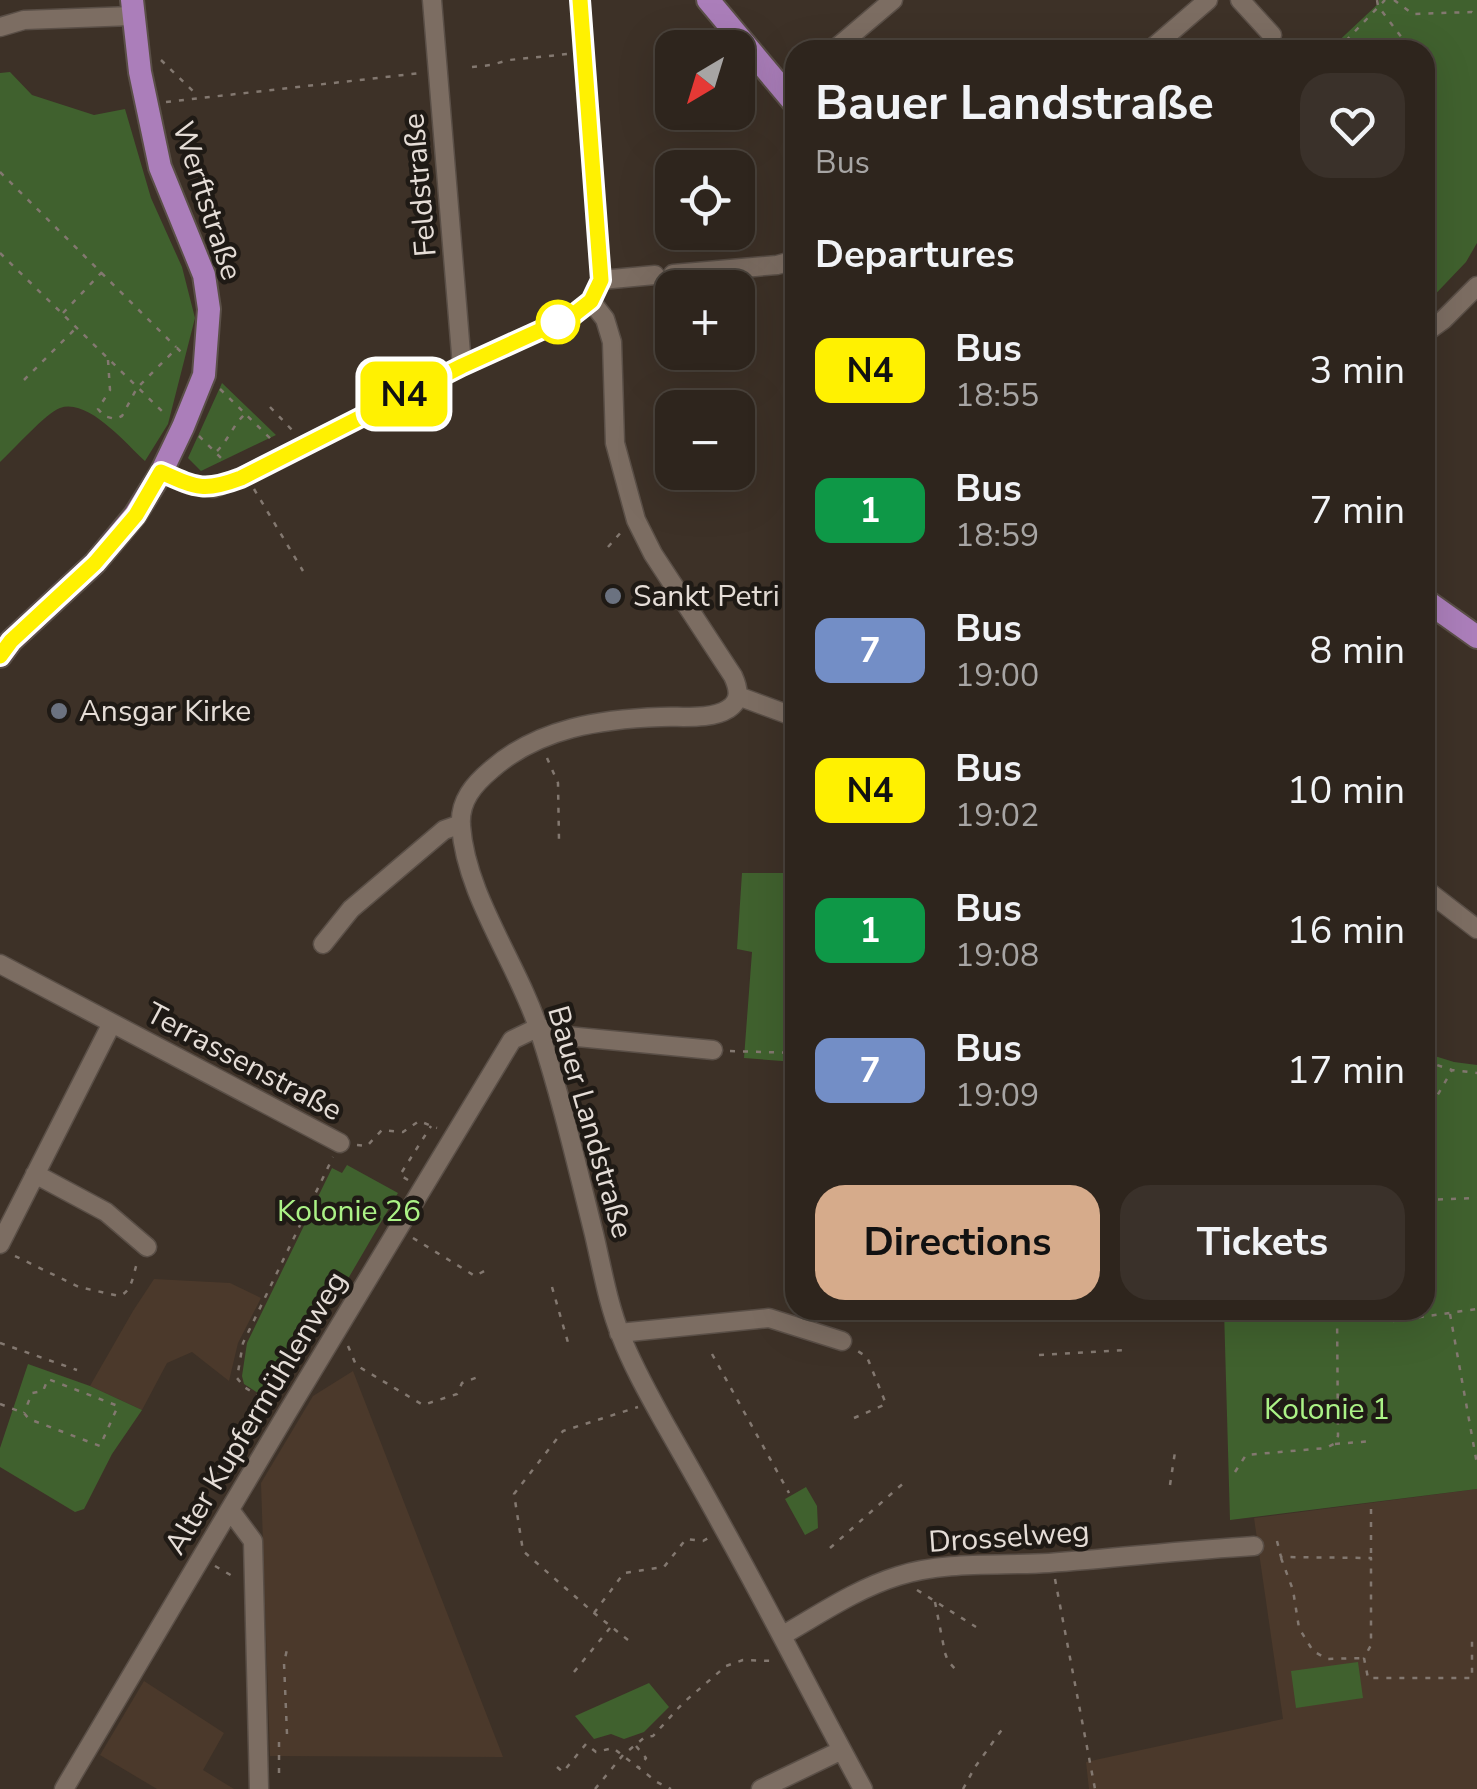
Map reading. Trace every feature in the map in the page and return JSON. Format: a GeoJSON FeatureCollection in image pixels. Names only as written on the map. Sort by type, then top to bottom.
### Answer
{"type":"FeatureCollection","features":[{"type":"Feature","properties":{"kind":"main road"},"geometry":{"type":"LineString","coordinates":[[708,0],[785,86]]}},
{"type":"Feature","properties":{"kind":"main road","name":"Werftstraße"},"geometry":{"type":"LineString","coordinates":[[0,656],[11,641],[95,563],[136,515],[183,427],[204,375],[209,309],[204,274],[160,167],[140,72],[132,8]]}},
{"type":"Feature","properties":{"kind":"main road"},"geometry":{"type":"LineString","coordinates":[[1435,607],[1477,637]]}},
{"type":"Feature","properties":{"kind":"street","name":"Feldstraße"},"geometry":{"type":"LineString","coordinates":[[432,0],[462,366]]}},
{"type":"Feature","properties":{"kind":"street"},"geometry":{"type":"LineString","coordinates":[[161,472],[188,484],[214,488],[572,316],[591,301],[601,280],[580,0]]}},
{"type":"Feature","properties":{"kind":"street"},"geometry":{"type":"LineString","coordinates":[[846,40],[893,0]]}},
{"type":"Feature","properties":{"kind":"street"},"geometry":{"type":"LineString","coordinates":[[1162,40],[1208,0]]}},
{"type":"Feature","properties":{"kind":"street"},"geometry":{"type":"LineString","coordinates":[[1240,0],[1272,35]]}},
{"type":"Feature","properties":{"kind":"street"},"geometry":{"type":"LineString","coordinates":[[0,26],[132,8]]}},
{"type":"Feature","properties":{"kind":"street"},"geometry":{"type":"LineString","coordinates":[[601,280],[785,263]]}},
{"type":"Feature","properties":{"kind":"street"},"geometry":{"type":"LineString","coordinates":[[1435,325],[1477,286]]}},
{"type":"Feature","properties":{"kind":"street"},"geometry":{"type":"LineString","coordinates":[[323,944],[351,909],[444,830],[461,824],[463,805],[472,789],[509,755],[540,737],[579,726],[628,718],[725,712],[738,696],[733,676],[653,554],[636,520],[615,443],[612,342],[605,319],[591,301]]}},
{"type":"Feature","properties":{"kind":"street"},"geometry":{"type":"LineString","coordinates":[[738,696],[785,712]]}},
{"type":"Feature","properties":{"kind":"street","name":"Bauer Landstraße"},"geometry":{"type":"LineString","coordinates":[[461,824],[472,875],[538,1027],[620,1333],[633,1366],[864,1789]]}},
{"type":"Feature","properties":{"kind":"street"},"geometry":{"type":"LineString","coordinates":[[1435,897],[1477,929]]}},
{"type":"Feature","properties":{"kind":"street","name":"Terrassenstraße"},"geometry":{"type":"LineString","coordinates":[[0,964],[340,1143]]}},
{"type":"Feature","properties":{"kind":"street"},"geometry":{"type":"LineString","coordinates":[[0,1244],[112,1023]]}},
{"type":"Feature","properties":{"kind":"street"},"geometry":{"type":"LineString","coordinates":[[538,1027],[568,1036],[713,1050]]}},
{"type":"Feature","properties":{"kind":"street","name":"Alter Kupfermühlenweg"},"geometry":{"type":"LineString","coordinates":[[64,1789],[512,1040],[538,1027]]}},
{"type":"Feature","properties":{"kind":"street"},"geometry":{"type":"LineString","coordinates":[[35,1174],[106,1212],[147,1246]]}},
{"type":"Feature","properties":{"kind":"street"},"geometry":{"type":"LineString","coordinates":[[620,1333],[769,1318],[842,1341]]}},
{"type":"Feature","properties":{"kind":"street"},"geometry":{"type":"LineString","coordinates":[[230,1510],[253,1541],[259,1789]]}},
{"type":"Feature","properties":{"kind":"street","name":"Drosselweg"},"geometry":{"type":"LineString","coordinates":[[783,1636],[851,1596],[903,1574],[939,1568],[1254,1546]]}},
{"type":"Feature","properties":{"kind":"street"},"geometry":{"type":"LineString","coordinates":[[761,1789],[842,1750]]}},
{"type":"Feature","properties":{"kind":"path"},"geometry":{"type":"LineString","coordinates":[[1377,0],[1404,40]]}},
{"type":"Feature","properties":{"kind":"path"},"geometry":{"type":"LineString","coordinates":[[1346,40],[1385,0]]}},
{"type":"Feature","properties":{"kind":"path"},"geometry":{"type":"LineString","coordinates":[[1394,0],[1412,14],[1477,15]]}},
{"type":"Feature","properties":{"kind":"path"},"geometry":{"type":"LineString","coordinates":[[152,52],[199,97]]}},
{"type":"Feature","properties":{"kind":"path"},"geometry":{"type":"LineString","coordinates":[[472,67],[585,53]]}},
{"type":"Feature","properties":{"kind":"path"},"geometry":{"type":"LineString","coordinates":[[160,102],[438,70]]}},
{"type":"Feature","properties":{"kind":"path"},"geometry":{"type":"LineString","coordinates":[[0,172],[287,454]]}},
{"type":"Feature","properties":{"kind":"path"},"geometry":{"type":"LineString","coordinates":[[0,253],[170,420],[199,436],[243,476],[304,571]]}},
{"type":"Feature","properties":{"kind":"path"},"geometry":{"type":"LineString","coordinates":[[62,314],[102,272]]}},
{"type":"Feature","properties":{"kind":"path"},"geometry":{"type":"LineString","coordinates":[[24,380],[76,328]]}},
{"type":"Feature","properties":{"kind":"path"},"geometry":{"type":"LineString","coordinates":[[108,360],[110,390],[98,409],[104,416],[118,418],[137,388],[177,348]]}},
{"type":"Feature","properties":{"kind":"path"},"geometry":{"type":"LineString","coordinates":[[270,407],[306,444]]}},
{"type":"Feature","properties":{"kind":"path"},"geometry":{"type":"LineString","coordinates":[[215,452],[230,438],[246,412]]}},
{"type":"Feature","properties":{"kind":"path"},"geometry":{"type":"LineString","coordinates":[[608,548],[618,533]]}},
{"type":"Feature","properties":{"kind":"path"},"geometry":{"type":"LineString","coordinates":[[540,737],[558,784],[559,840]]}},
{"type":"Feature","properties":{"kind":"path"},"geometry":{"type":"LineString","coordinates":[[713,1050],[785,1053]]}},
{"type":"Feature","properties":{"kind":"path"},"geometry":{"type":"LineString","coordinates":[[1435,1064],[1477,1074]]}},
{"type":"Feature","properties":{"kind":"path"},"geometry":{"type":"LineString","coordinates":[[1435,1099],[1452,1070]]}},
{"type":"Feature","properties":{"kind":"path"},"geometry":{"type":"LineString","coordinates":[[340,1143],[367,1146],[382,1130],[403,1132],[419,1121],[431,1124],[400,1175]]}},
{"type":"Feature","properties":{"kind":"path","name":"Terrassenstraße"},"geometry":{"type":"LineString","coordinates":[[287,1413],[236,1378],[243,1342],[340,1143]]}},
{"type":"Feature","properties":{"kind":"path"},"geometry":{"type":"LineString","coordinates":[[1435,1200],[1477,1198]]}},
{"type":"Feature","properties":{"kind":"path"},"geometry":{"type":"LineString","coordinates":[[399,1230],[475,1276],[488,1269]]}},
{"type":"Feature","properties":{"kind":"path"},"geometry":{"type":"LineString","coordinates":[[18,1258],[79,1287],[119,1296],[129,1290],[138,1260],[147,1246]]}},
{"type":"Feature","properties":{"kind":"path"},"geometry":{"type":"LineString","coordinates":[[552,1288],[569,1346]]}},
{"type":"Feature","properties":{"kind":"path"},"geometry":{"type":"LineString","coordinates":[[1435,1316],[1477,1309]]}},
{"type":"Feature","properties":{"kind":"path"},"geometry":{"type":"LineString","coordinates":[[1450,1314],[1477,1464]]}},
{"type":"Feature","properties":{"kind":"path"},"geometry":{"type":"LineString","coordinates":[[1334,1444],[1338,1436],[1337,1320]]}},
{"type":"Feature","properties":{"kind":"path"},"geometry":{"type":"LineString","coordinates":[[1393,1321],[1401,1320]]}},
{"type":"Feature","properties":{"kind":"path"},"geometry":{"type":"LineString","coordinates":[[338,1326],[356,1365],[423,1405],[457,1394],[462,1383],[478,1377]]}},
{"type":"Feature","properties":{"kind":"path"},"geometry":{"type":"LineString","coordinates":[[842,1341],[868,1358],[886,1404],[854,1418]]}},
{"type":"Feature","properties":{"kind":"path"},"geometry":{"type":"LineString","coordinates":[[0,1343],[76,1370]]}},
{"type":"Feature","properties":{"kind":"path"},"geometry":{"type":"LineString","coordinates":[[1039,1354],[1126,1350]]}},
{"type":"Feature","properties":{"kind":"path"},"geometry":{"type":"LineString","coordinates":[[712,1354],[789,1492]]}},
{"type":"Feature","properties":{"kind":"path"},"geometry":{"type":"LineString","coordinates":[[0,1404],[100,1446],[118,1406],[48,1380],[43,1391],[32,1393],[24,1412]]}},
{"type":"Feature","properties":{"kind":"path"},"geometry":{"type":"LineString","coordinates":[[628,1640],[523,1551],[514,1494],[563,1432],[653,1402]]}},
{"type":"Feature","properties":{"kind":"path"},"geometry":{"type":"LineString","coordinates":[[1235,1472],[1246,1455],[1372,1441]]}},
{"type":"Feature","properties":{"kind":"path"},"geometry":{"type":"LineString","coordinates":[[1170,1485],[1175,1452]]}},
{"type":"Feature","properties":{"kind":"path"},"geometry":{"type":"LineString","coordinates":[[830,1548],[908,1480]]}},
{"type":"Feature","properties":{"kind":"path"},"geometry":{"type":"LineString","coordinates":[[1371,1508],[1371,1645],[1364,1658],[1368,1678],[1472,1678],[1472,1637]]}},
{"type":"Feature","properties":{"kind":"path"},"geometry":{"type":"LineString","coordinates":[[594,1614],[624,1573],[664,1566],[686,1538],[703,1540]]}},
{"type":"Feature","properties":{"kind":"path"},"geometry":{"type":"LineString","coordinates":[[1277,1541],[1300,1628],[1314,1650],[1327,1658],[1364,1658]]}},
{"type":"Feature","properties":{"kind":"path"},"geometry":{"type":"LineString","coordinates":[[1281,1556],[1371,1558]]}},
{"type":"Feature","properties":{"kind":"path"},"geometry":{"type":"LineString","coordinates":[[1052,1563],[1095,1789]]}},
{"type":"Feature","properties":{"kind":"path"},"geometry":{"type":"LineString","coordinates":[[214,1565],[221,1569]]}},
{"type":"Feature","properties":{"kind":"path"},"geometry":{"type":"LineString","coordinates":[[903,1574],[910,1586],[976,1626]]}},
{"type":"Feature","properties":{"kind":"path"},"geometry":{"type":"LineString","coordinates":[[934,1601],[945,1653],[956,1670]]}},
{"type":"Feature","properties":{"kind":"path"},"geometry":{"type":"LineString","coordinates":[[574,1672],[611,1627]]}},
{"type":"Feature","properties":{"kind":"path"},"geometry":{"type":"LineString","coordinates":[[287,1734],[284,1663],[288,1645]]}},
{"type":"Feature","properties":{"kind":"path"},"geometry":{"type":"LineString","coordinates":[[595,1789],[623,1755],[645,1737],[653,1736],[683,1704],[734,1662],[774,1661],[785,1667],[797,1662]]}},
{"type":"Feature","properties":{"kind":"path"},"geometry":{"type":"LineString","coordinates":[[962,1789],[1006,1724]]}},
{"type":"Feature","properties":{"kind":"path"},"geometry":{"type":"LineString","coordinates":[[279,1734],[279,1773]]}},
{"type":"Feature","properties":{"kind":"path"},"geometry":{"type":"LineString","coordinates":[[557,1767],[564,1772],[586,1744],[596,1752],[613,1748],[671,1789]]}},
{"type":"Feature","properties":{"kind":"path"},"geometry":{"type":"LineString","coordinates":[[635,1745],[646,1758],[638,1767]]}},
{"type":"Feature","properties":{"kind":"shaded area"},"geometry":{"type":"Polygon","coordinates":[[[154,1279],[230,1283],[261,1298],[238,1343],[229,1381],[192,1352],[167,1363],[142,1410],[90,1386],[154,1279]]]}},
{"type":"Feature","properties":{"kind":"shaded area"},"geometry":{"type":"Polygon","coordinates":[[[353,1371],[503,1757],[270,1756],[261,1483],[313,1396],[353,1371]]]}},
{"type":"Feature","properties":{"kind":"shaded area"},"geometry":{"type":"Polygon","coordinates":[[[1477,1489],[1477,1789],[1089,1789],[1086,1762],[1283,1719],[1254,1518],[1477,1489]]]}},
{"type":"Feature","properties":{"kind":"shaded area"},"geometry":{"type":"Polygon","coordinates":[[[144,1681],[224,1733],[203,1770],[234,1789],[157,1789],[100,1755],[144,1681]]]}},
{"type":"Feature","properties":{"kind":"green space"},"geometry":{"type":"Polygon","coordinates":[[[1477,0],[1477,243],[1466,262],[1435,295],[1435,40],[1340,40],[1379,3],[1477,0]]]}},
{"type":"Feature","properties":{"kind":"green space"},"geometry":{"type":"Polygon","coordinates":[[[10,72],[32,95],[94,115],[125,109],[151,198],[182,267],[195,318],[168,424],[145,461],[106,424],[71,407],[60,408],[47,417],[0,462],[0,73],[10,72]]]}},
{"type":"Feature","properties":{"kind":"green space"},"geometry":{"type":"Polygon","coordinates":[[[222,383],[276,435],[201,471],[188,458],[222,383]]]}},
{"type":"Feature","properties":{"kind":"green space"},"geometry":{"type":"Polygon","coordinates":[[[742,873],[785,873],[785,1061],[744,1058],[752,952],[737,949],[742,873]]]}},
{"type":"Feature","properties":{"kind":"green space","name":"Kolonie 1"},"geometry":{"type":"Polygon","coordinates":[[[1435,1056],[1477,1065],[1477,1489],[1230,1520],[1224,1320],[1435,1320],[1435,1056]]]}},
{"type":"Feature","properties":{"kind":"green space","name":"Kolonie 26"},"geometry":{"type":"Polygon","coordinates":[[[347,1165],[398,1193],[275,1404],[244,1384],[247,1343],[332,1168],[342,1173],[347,1165]]]}},
{"type":"Feature","properties":{"kind":"green space"},"geometry":{"type":"Polygon","coordinates":[[[28,1364],[142,1410],[112,1454],[84,1509],[75,1512],[0,1467],[0,1448],[28,1364]]]}},
{"type":"Feature","properties":{"kind":"green space"},"geometry":{"type":"Polygon","coordinates":[[[806,1487],[817,1506],[818,1528],[805,1535],[785,1499],[806,1487]]]}},
{"type":"Feature","properties":{"kind":"green space"},"geometry":{"type":"Polygon","coordinates":[[[1358,1662],[1363,1698],[1296,1708],[1291,1671],[1358,1662]]]}},
{"type":"Feature","properties":{"kind":"green space"},"geometry":{"type":"Polygon","coordinates":[[[649,1683],[669,1707],[644,1732],[624,1739],[611,1734],[594,1739],[575,1716],[649,1683]]]}},
{"type":"Feature","properties":{"kind":"bus line","name":"N4"},"geometry":{"type":"LineString","coordinates":[[0,656],[11,641],[95,563],[136,515],[161,472],[188,484],[214,488],[241,478],[462,366],[572,316],[591,301],[601,280],[580,0]]}},
{"type":"Feature","properties":{"kind":"place","name":"Sankt Petri"},"geometry":{"type":"Point","coordinates":[613,596]}},
{"type":"Feature","properties":{"kind":"place","name":"Ansgar Kirke"},"geometry":{"type":"Point","coordinates":[59,711]}}]}
